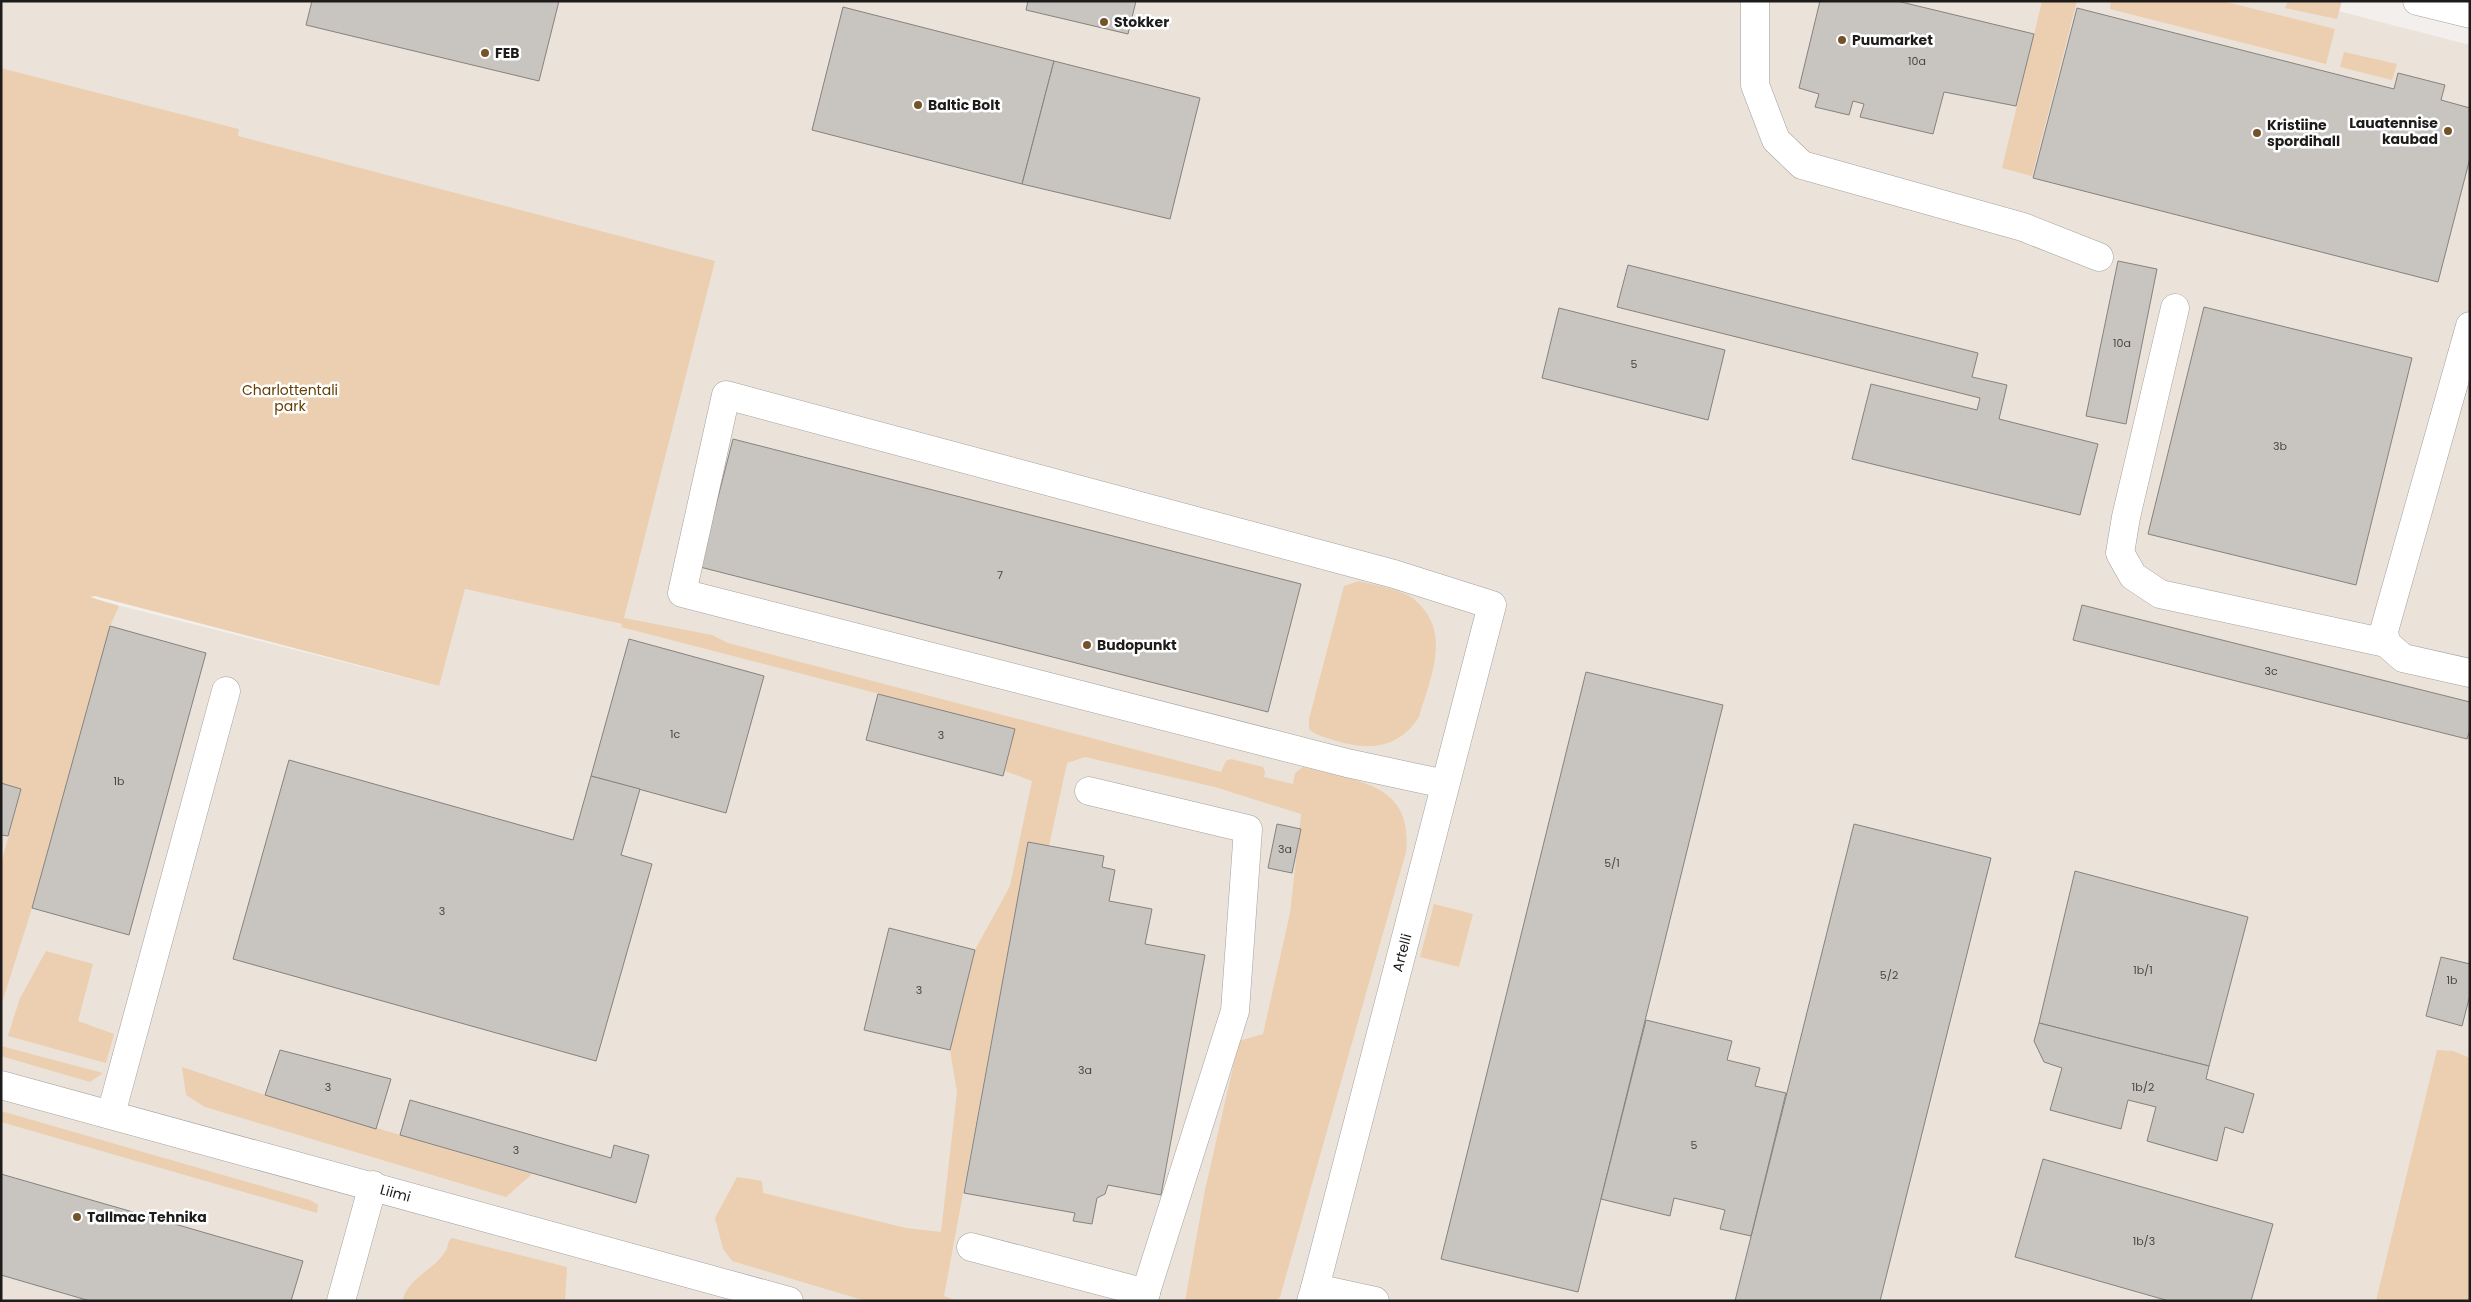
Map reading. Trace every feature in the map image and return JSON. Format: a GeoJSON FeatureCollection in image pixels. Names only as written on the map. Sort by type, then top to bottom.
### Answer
{"type":"FeatureCollection","features":[{"type":"Feature","properties":{"kind":"street"},"geometry":{"type":"LineString","coordinates":[[1755,1],[1755,85],[1776,140],[1802,165],[2023,228],[2099,258]]}},
{"type":"Feature","properties":{"kind":"street"},"geometry":{"type":"LineString","coordinates":[[2417,1],[2470,14]]}},
{"type":"Feature","properties":{"kind":"street"},"geometry":{"type":"LineString","coordinates":[[2175,308],[2126,517],[2120,553],[2133,576],[2160,594],[2386,643],[2403,658],[2470,673]]}},
{"type":"Feature","properties":{"kind":"street"},"geometry":{"type":"LineString","coordinates":[[2386,643],[2384,631],[2470,326]]}},
{"type":"Feature","properties":{"kind":"street","name":"Artelli"},"geometry":{"type":"LineString","coordinates":[[1313,1294],[1446,784],[1492,605],[1394,574],[726,395],[682,593],[1347,763],[1446,784]]}},
{"type":"Feature","properties":{"kind":"street"},"geometry":{"type":"LineString","coordinates":[[111,1114],[226,691]]}},
{"type":"Feature","properties":{"kind":"street"},"geometry":{"type":"LineString","coordinates":[[971,1247],[1144,1297],[1235,1011],[1248,829],[1089,791]]}},
{"type":"Feature","properties":{"kind":"street","name":"Liimi"},"geometry":{"type":"LineString","coordinates":[[1,1085],[373,1185],[788,1301]]}},
{"type":"Feature","properties":{"kind":"street"},"geometry":{"type":"LineString","coordinates":[[341,1301],[373,1185]]}},
{"type":"Feature","properties":{"kind":"street"},"geometry":{"type":"LineString","coordinates":[[1313,1294],[1375,1301]]}},
{"type":"Feature","properties":{"kind":"shaded area"},"geometry":{"type":"Polygon","coordinates":[[[1,1],[2299,1],[2470,45],[2470,1301],[1,1301],[1,835],[8,836],[21,789],[89,598],[438,686],[465,589],[622,624],[238,136],[239,129],[1,68],[1,1]]]}},
{"type":"Feature","properties":{"kind":"green space"},"geometry":{"type":"Polygon","coordinates":[[[2042,1],[2077,1],[2032,176],[2002,168],[2042,1]]]}},
{"type":"Feature","properties":{"kind":"green space"},"geometry":{"type":"Polygon","coordinates":[[[2111,1],[2222,1],[2335,29],[2326,64],[2110,9],[2111,1]]]}},
{"type":"Feature","properties":{"kind":"green space"},"geometry":{"type":"Polygon","coordinates":[[[2288,1],[2342,1],[2337,19],[2285,8],[2288,1]]]}},
{"type":"Feature","properties":{"kind":"green space"},"geometry":{"type":"Polygon","coordinates":[[[2344,52],[2397,64],[2392,80],[2340,67],[2344,52]]]}},
{"type":"Feature","properties":{"kind":"green space","name":"Charlottentali park"},"geometry":{"type":"Polygon","coordinates":[[[1,68],[239,129],[238,136],[715,261],[624,618],[712,635],[728,643],[1221,772],[1226,761],[1231,759],[1263,767],[1264,777],[1293,784],[1295,773],[1303,767],[1361,782],[1391,798],[1401,811],[1406,829],[1406,852],[1280,1297],[1275,1301],[1185,1301],[1205,1190],[1239,1041],[1263,1034],[1290,913],[1301,814],[1215,787],[1085,757],[1067,763],[1049,846],[1028,843],[944,1296],[958,1301],[866,1301],[732,1261],[723,1249],[715,1218],[737,1177],[762,1181],[763,1193],[906,1228],[941,1232],[957,1092],[950,1050],[975,950],[1010,886],[1032,781],[1005,771],[1015,729],[621,627],[622,624],[465,589],[439,686],[95,596],[90,597],[119,606],[110,626],[32,908],[1,1006],[1,864],[21,790],[1,783],[1,68]]]}},
{"type":"Feature","properties":{"kind":"green space"},"geometry":{"type":"Polygon","coordinates":[[[1359,581],[1393,589],[1411,597],[1424,610],[1432,623],[1436,638],[1436,654],[1433,669],[1419,717],[1411,727],[1393,741],[1372,746],[1361,746],[1337,741],[1319,735],[1309,729],[1309,719],[1344,586],[1359,581]]]}},
{"type":"Feature","properties":{"kind":"green space"},"geometry":{"type":"Polygon","coordinates":[[[1434,904],[1473,914],[1459,967],[1420,957],[1434,904]]]}},
{"type":"Feature","properties":{"kind":"green space"},"geometry":{"type":"Polygon","coordinates":[[[46,951],[93,964],[78,1021],[114,1034],[106,1063],[8,1036],[20,998],[46,951]]]}},
{"type":"Feature","properties":{"kind":"green space"},"geometry":{"type":"Polygon","coordinates":[[[1,1046],[103,1073],[90,1082],[1,1056],[1,1046]]]}},
{"type":"Feature","properties":{"kind":"green space"},"geometry":{"type":"Polygon","coordinates":[[[2437,1050],[2453,1051],[2470,1058],[2470,1301],[2376,1301],[2437,1050]]]}},
{"type":"Feature","properties":{"kind":"green space"},"geometry":{"type":"Polygon","coordinates":[[[182,1067],[265,1095],[532,1174],[506,1197],[205,1107],[186,1095],[182,1067]]]}},
{"type":"Feature","properties":{"kind":"green space"},"geometry":{"type":"Polygon","coordinates":[[[1,1111],[310,1200],[318,1205],[317,1213],[1,1122],[1,1111]]]}},
{"type":"Feature","properties":{"kind":"green space"},"geometry":{"type":"Polygon","coordinates":[[[452,1238],[567,1267],[565,1301],[402,1301],[410,1286],[440,1259],[452,1238]]]}},
{"type":"Feature","properties":{"kind":"building","name":"FEB"},"geometry":{"type":"Polygon","coordinates":[[[312,1],[559,1],[539,81],[306,25],[312,1]]]}},
{"type":"Feature","properties":{"kind":"building","name":"Stokker"},"geometry":{"type":"Polygon","coordinates":[[[1028,1],[1136,1],[1128,34],[1026,10],[1028,1]]]}},
{"type":"Feature","properties":{"kind":"building"},"geometry":{"type":"Polygon","coordinates":[[[1820,1],[1897,1],[2034,34],[2016,106],[1944,92],[1933,134],[1860,117],[1864,104],[1853,101],[1849,115],[1815,107],[1819,94],[1799,88],[1820,1]]]}},
{"type":"Feature","properties":{"kind":"building"},"geometry":{"type":"Polygon","coordinates":[[[843,7],[1054,61],[1022,184],[812,130],[843,7]]]}},
{"type":"Feature","properties":{"kind":"building","name":"Kristiine spordihall"},"geometry":{"type":"Polygon","coordinates":[[[2077,8],[2394,89],[2398,73],[2445,85],[2441,100],[2470,108],[2470,158],[2438,282],[2033,178],[2077,8]]]}},
{"type":"Feature","properties":{"kind":"building"},"geometry":{"type":"Polygon","coordinates":[[[1054,61],[1200,98],[1170,219],[1022,184],[1054,61]]]}},
{"type":"Feature","properties":{"kind":"building"},"geometry":{"type":"Polygon","coordinates":[[[2118,261],[2157,269],[2126,424],[2086,416],[2118,261]]]}},
{"type":"Feature","properties":{"kind":"building"},"geometry":{"type":"Polygon","coordinates":[[[1628,265],[1978,353],[1972,377],[2007,385],[1999,419],[2098,444],[2080,515],[1852,459],[1871,384],[1977,410],[1980,398],[1617,307],[1628,265]]]}},
{"type":"Feature","properties":{"kind":"building"},"geometry":{"type":"Polygon","coordinates":[[[2204,307],[2412,358],[2356,585],[2148,534],[2204,307]]]}},
{"type":"Feature","properties":{"kind":"building"},"geometry":{"type":"Polygon","coordinates":[[[1559,308],[1725,350],[1708,420],[1542,378],[1559,308]]]}},
{"type":"Feature","properties":{"kind":"building"},"geometry":{"type":"Polygon","coordinates":[[[733,439],[1301,584],[1268,712],[700,567],[733,439]]]}},
{"type":"Feature","properties":{"kind":"building"},"geometry":{"type":"Polygon","coordinates":[[[2082,605],[2470,702],[2470,730],[2467,739],[2073,640],[2082,605]]]}},
{"type":"Feature","properties":{"kind":"building"},"geometry":{"type":"Polygon","coordinates":[[[110,626],[206,653],[129,935],[32,908],[110,626]]]}},
{"type":"Feature","properties":{"kind":"building"},"geometry":{"type":"Polygon","coordinates":[[[629,639],[764,676],[726,813],[591,776],[629,639]]]}},
{"type":"Feature","properties":{"kind":"building"},"geometry":{"type":"Polygon","coordinates":[[[1586,672],[1723,705],[1578,1292],[1441,1259],[1586,672]]]}},
{"type":"Feature","properties":{"kind":"building"},"geometry":{"type":"Polygon","coordinates":[[[878,694],[1015,729],[1003,776],[866,740],[878,694]]]}},
{"type":"Feature","properties":{"kind":"building"},"geometry":{"type":"Polygon","coordinates":[[[289,760],[573,840],[591,776],[640,789],[621,855],[652,864],[596,1061],[233,959],[289,760]]]}},
{"type":"Feature","properties":{"kind":"building"},"geometry":{"type":"Polygon","coordinates":[[[1,783],[21,789],[8,836],[1,835],[1,783]]]}},
{"type":"Feature","properties":{"kind":"building"},"geometry":{"type":"Polygon","coordinates":[[[1277,824],[1301,829],[1292,873],[1268,868],[1277,824]]]}},
{"type":"Feature","properties":{"kind":"building"},"geometry":{"type":"Polygon","coordinates":[[[1854,824],[1991,858],[1880,1301],[1735,1301],[1854,824]]]}},
{"type":"Feature","properties":{"kind":"building"},"geometry":{"type":"Polygon","coordinates":[[[1028,842],[1104,856],[1102,867],[1115,870],[1109,901],[1152,909],[1145,944],[1205,955],[1161,1195],[1108,1185],[1105,1194],[1097,1198],[1092,1224],[1073,1221],[1075,1213],[964,1193],[1028,842]]]}},
{"type":"Feature","properties":{"kind":"building"},"geometry":{"type":"Polygon","coordinates":[[[2075,871],[2248,917],[2209,1066],[2039,1023],[2075,871]]]}},
{"type":"Feature","properties":{"kind":"building"},"geometry":{"type":"Polygon","coordinates":[[[889,928],[975,950],[950,1050],[864,1030],[889,928]]]}},
{"type":"Feature","properties":{"kind":"building"},"geometry":{"type":"Polygon","coordinates":[[[2441,957],[2470,964],[2470,995],[2462,1026],[2426,1016],[2441,957]]]}},
{"type":"Feature","properties":{"kind":"building"},"geometry":{"type":"Polygon","coordinates":[[[1646,1020],[1732,1041],[1727,1060],[1760,1068],[1755,1086],[1786,1093],[1751,1236],[1720,1229],[1725,1210],[1674,1198],[1670,1216],[1601,1199],[1646,1020]]]}},
{"type":"Feature","properties":{"kind":"building"},"geometry":{"type":"Polygon","coordinates":[[[2039,1023],[2209,1066],[2206,1079],[2254,1094],[2243,1133],[2225,1127],[2217,1161],[2147,1141],[2156,1107],[2128,1100],[2121,1129],[2050,1110],[2062,1068],[2044,1062],[2034,1041],[2039,1023]]]}},
{"type":"Feature","properties":{"kind":"building"},"geometry":{"type":"Polygon","coordinates":[[[280,1050],[391,1079],[376,1129],[265,1095],[280,1050]]]}},
{"type":"Feature","properties":{"kind":"building"},"geometry":{"type":"Polygon","coordinates":[[[410,1100],[611,1158],[614,1145],[649,1155],[636,1203],[400,1135],[410,1100]]]}},
{"type":"Feature","properties":{"kind":"building"},"geometry":{"type":"Polygon","coordinates":[[[2043,1159],[2273,1224],[2251,1301],[2169,1301],[2015,1257],[2043,1159]]]}},
{"type":"Feature","properties":{"kind":"building","name":"Tallmac Tehnika"},"geometry":{"type":"Polygon","coordinates":[[[1,1174],[303,1261],[291,1301],[90,1301],[1,1275],[1,1174]]]}},
{"type":"Feature","properties":{"kind":"place","name":"Stokker"},"geometry":{"type":"Point","coordinates":[1104,22]}},
{"type":"Feature","properties":{"kind":"place","name":"Puumarket"},"geometry":{"type":"Point","coordinates":[1842,40]}},
{"type":"Feature","properties":{"kind":"place","name":"FEB"},"geometry":{"type":"Point","coordinates":[485,53]}},
{"type":"Feature","properties":{"kind":"place","name":"Baltic Bolt"},"geometry":{"type":"Point","coordinates":[918,105]}},
{"type":"Feature","properties":{"kind":"place","name":"Lauatennise kaubad"},"geometry":{"type":"Point","coordinates":[2448,131]}},
{"type":"Feature","properties":{"kind":"place","name":"Kristiine spordihall"},"geometry":{"type":"Point","coordinates":[2257,133]}},
{"type":"Feature","properties":{"kind":"place","name":"Budopunkt"},"geometry":{"type":"Point","coordinates":[1087,645]}},
{"type":"Feature","properties":{"kind":"place","name":"Tallmac Tehnika"},"geometry":{"type":"Point","coordinates":[77,1217]}}]}
